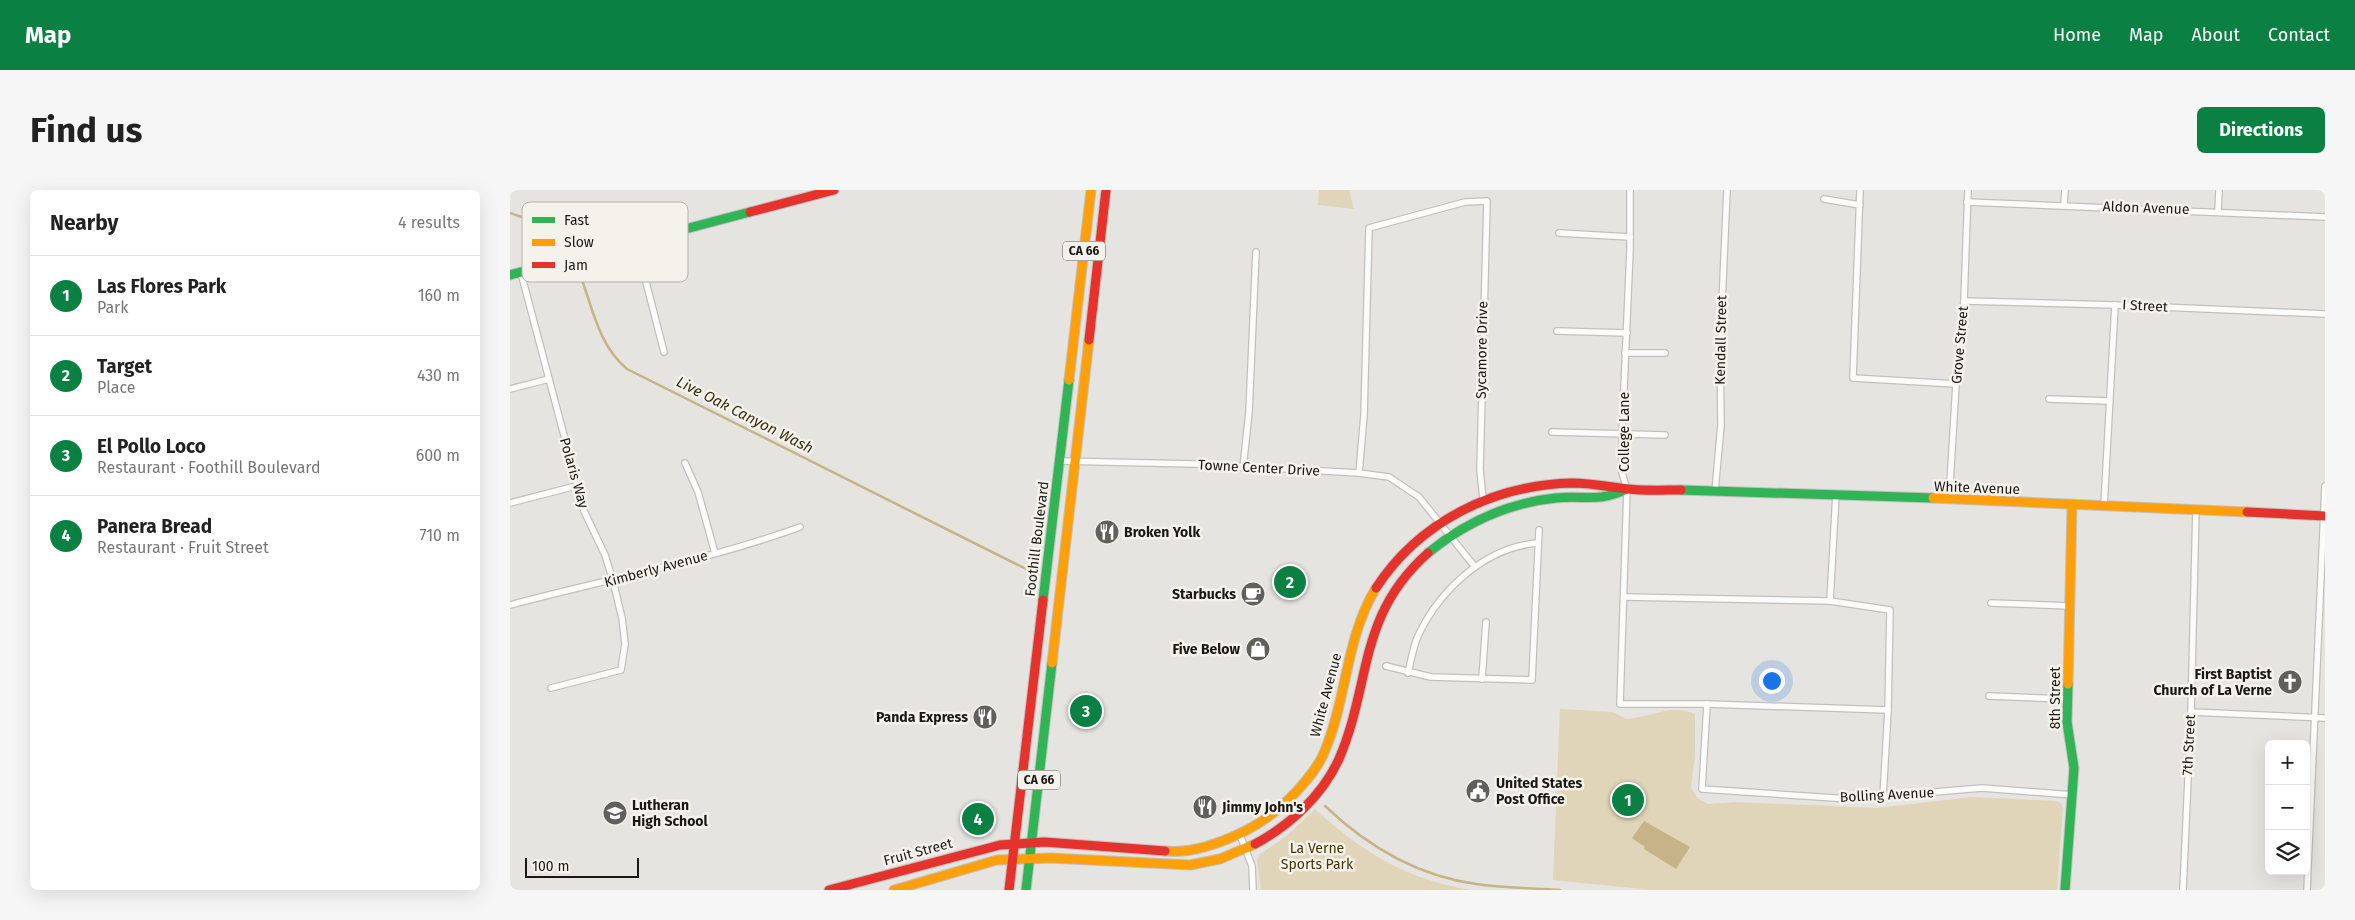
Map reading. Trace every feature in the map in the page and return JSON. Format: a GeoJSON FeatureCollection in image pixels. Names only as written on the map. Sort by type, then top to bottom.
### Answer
{"type":"FeatureCollection","features":[{"type":"Feature","properties":{"kind":"main road"},"geometry":{"type":"LineString","coordinates":[[688,229],[834,190]]}},
{"type":"Feature","properties":{"kind":"main road","name":"Foothill Boulevard"},"geometry":{"type":"LineString","coordinates":[[1009,890],[1090,190]]}},
{"type":"Feature","properties":{"kind":"main road","name":"CA 66"},"geometry":{"type":"LineString","coordinates":[[1026,890],[1106,190]]}},
{"type":"Feature","properties":{"kind":"main road"},"geometry":{"type":"LineString","coordinates":[[510,275],[521,273]]}},
{"type":"Feature","properties":{"kind":"main road","name":"White Avenue"},"geometry":{"type":"LineString","coordinates":[[1014,844],[1032,842],[1093,845],[1173,852],[1202,848],[1240,836],[1280,809],[1317,766],[1330,736],[1352,652],[1368,602],[1386,573],[1418,540],[1457,511],[1484,499],[1515,489],[1551,483],[1606,482],[1628,489],[1836,494],[2324,516]]}},
{"type":"Feature","properties":{"kind":"main road","name":"White Avenue"},"geometry":{"type":"LineString","coordinates":[[1031,857],[1170,866],[1204,864],[1245,850],[1278,830],[1308,804],[1337,761],[1345,741],[1372,638],[1384,610],[1411,568],[1449,536],[1489,514],[1520,503],[1559,498],[1606,498],[1628,489]]}},
{"type":"Feature","properties":{"kind":"main road","name":"8th Street"},"geometry":{"type":"LineString","coordinates":[[2065,890],[2074,768],[2067,722],[2072,505]]}},
{"type":"Feature","properties":{"kind":"main road","name":"Fruit Street"},"geometry":{"type":"LineString","coordinates":[[829,890],[1000,845],[1014,844]]}},
{"type":"Feature","properties":{"kind":"main road"},"geometry":{"type":"LineString","coordinates":[[894,890],[997,860],[1031,857]]}},
{"type":"Feature","properties":{"kind":"street","name":"College Lane"},"geometry":{"type":"LineString","coordinates":[[1630,190],[1630,237],[1622,434],[1622,473],[1628,489],[1620,704],[1707,704]]}},
{"type":"Feature","properties":{"kind":"street","name":"Kendall Street"},"geometry":{"type":"LineString","coordinates":[[1715,491],[1720,425],[1720,349],[1727,190]]}},
{"type":"Feature","properties":{"kind":"street"},"geometry":{"type":"LineString","coordinates":[[1860,190],[1854,378],[1956,384]]}},
{"type":"Feature","properties":{"kind":"street","name":"Grove Street"},"geometry":{"type":"LineString","coordinates":[[1949,500],[1956,384],[1964,301],[1968,190]]}},
{"type":"Feature","properties":{"kind":"street"},"geometry":{"type":"LineString","coordinates":[[2064,205],[2065,190]]}},
{"type":"Feature","properties":{"kind":"street"},"geometry":{"type":"LineString","coordinates":[[2218,211],[2219,190]]}},
{"type":"Feature","properties":{"kind":"street"},"geometry":{"type":"LineString","coordinates":[[1824,199],[1860,205]]}},
{"type":"Feature","properties":{"kind":"street","name":"Sycamore Drive"},"geometry":{"type":"LineString","coordinates":[[1359,473],[1364,415],[1369,228],[1465,202],[1486,201],[1480,470],[1484,499]]}},
{"type":"Feature","properties":{"kind":"street","name":"Aldon Avenue"},"geometry":{"type":"LineString","coordinates":[[1967,202],[2218,211],[2325,217]]}},
{"type":"Feature","properties":{"kind":"street"},"geometry":{"type":"LineString","coordinates":[[1559,233],[1630,237]]}},
{"type":"Feature","properties":{"kind":"street"},"geometry":{"type":"LineString","coordinates":[[1243,468],[1249,412],[1256,252]]}},
{"type":"Feature","properties":{"kind":"street","name":"Polaris Way"},"geometry":{"type":"LineString","coordinates":[[523,282],[576,486],[584,511],[606,555],[622,618],[625,644],[621,670],[551,688]]}},
{"type":"Feature","properties":{"kind":"street"},"geometry":{"type":"LineString","coordinates":[[646,282],[664,352]]}},
{"type":"Feature","properties":{"kind":"street","name":"I Street"},"geometry":{"type":"LineString","coordinates":[[1964,301],[2325,314]]}},
{"type":"Feature","properties":{"kind":"street"},"geometry":{"type":"LineString","coordinates":[[2104,506],[2115,305]]}},
{"type":"Feature","properties":{"kind":"street"},"geometry":{"type":"LineString","coordinates":[[1557,330],[1626,333]]}},
{"type":"Feature","properties":{"kind":"street"},"geometry":{"type":"LineString","coordinates":[[1625,353],[1665,354]]}},
{"type":"Feature","properties":{"kind":"street"},"geometry":{"type":"LineString","coordinates":[[510,389],[549,379]]}},
{"type":"Feature","properties":{"kind":"street"},"geometry":{"type":"LineString","coordinates":[[2049,399],[2109,401]]}},
{"type":"Feature","properties":{"kind":"street"},"geometry":{"type":"LineString","coordinates":[[1552,432],[1665,435]]}},
{"type":"Feature","properties":{"kind":"street","name":"Towne Center Drive"},"geometry":{"type":"LineString","coordinates":[[1060,461],[1076,463],[1162,463],[1359,473],[1389,477],[1419,497],[1475,567]]}},
{"type":"Feature","properties":{"kind":"street"},"geometry":{"type":"LineString","coordinates":[[685,463],[698,492],[715,553]]}},
{"type":"Feature","properties":{"kind":"street"},"geometry":{"type":"LineString","coordinates":[[510,503],[576,486]]}},
{"type":"Feature","properties":{"kind":"street"},"geometry":{"type":"LineString","coordinates":[[2307,890],[2325,486]]}},
{"type":"Feature","properties":{"kind":"street"},"geometry":{"type":"LineString","coordinates":[[1830,602],[1836,494]]}},
{"type":"Feature","properties":{"kind":"street","name":"7th Street"},"geometry":{"type":"LineString","coordinates":[[2183,890],[2191,712],[2196,509]]}},
{"type":"Feature","properties":{"kind":"street","name":"Kimberly Avenue"},"geometry":{"type":"LineString","coordinates":[[510,605],[564,590],[613,581],[768,539],[800,527]]}},
{"type":"Feature","properties":{"kind":"street"},"geometry":{"type":"LineString","coordinates":[[1386,666],[1408,673],[1431,677],[1532,680],[1539,530]]}},
{"type":"Feature","properties":{"kind":"street"},"geometry":{"type":"LineString","coordinates":[[1408,673],[1418,637],[1435,606],[1475,567],[1507,549],[1538,543]]}},
{"type":"Feature","properties":{"kind":"street"},"geometry":{"type":"LineString","coordinates":[[1624,597],[1830,602],[1890,610],[1888,710],[1883,797]]}},
{"type":"Feature","properties":{"kind":"street"},"geometry":{"type":"LineString","coordinates":[[1991,603],[2071,606]]}},
{"type":"Feature","properties":{"kind":"street"},"geometry":{"type":"LineString","coordinates":[[1482,679],[1486,622]]}},
{"type":"Feature","properties":{"kind":"street"},"geometry":{"type":"LineString","coordinates":[[1989,696],[2067,699]]}},
{"type":"Feature","properties":{"kind":"street"},"geometry":{"type":"LineString","coordinates":[[1707,704],[1888,710]]}},
{"type":"Feature","properties":{"kind":"street","name":"Bolling Avenue"},"geometry":{"type":"LineString","coordinates":[[1707,704],[1702,789],[1850,799],[1982,788],[2073,795]]}},
{"type":"Feature","properties":{"kind":"street"},"geometry":{"type":"LineString","coordinates":[[2191,712],[2325,718]]}},
{"type":"Feature","properties":{"kind":"street"},"geometry":{"type":"LineString","coordinates":[[1240,836],[1252,866],[1253,890]]}},
{"type":"Feature","properties":{"kind":"green space"},"geometry":{"type":"Polygon","coordinates":[[[1319,190],[1349,190],[1354,209],[1318,205],[1319,190]]]}},
{"type":"Feature","properties":{"kind":"green space"},"geometry":{"type":"Polygon","coordinates":[[[1560,709],[1613,712],[1626,719],[1669,710],[1686,711],[1695,714],[1695,757],[1691,787],[1697,798],[1708,804],[1735,802],[1877,808],[1973,797],[2056,801],[2061,803],[2063,808],[2057,890],[1651,890],[1553,880],[1560,709]]]}},
{"type":"Feature","properties":{"kind":"green space","name":"La Verne Sports Park"},"geometry":{"type":"Polygon","coordinates":[[[1315,809],[1350,839],[1387,862],[1426,879],[1471,890],[1261,890],[1257,861],[1259,855],[1288,835],[1315,809]]]}},
{"type":"Feature","properties":{"kind":"shaded area"},"geometry":{"type":"Polygon","coordinates":[[[1644,821],[1690,847],[1676,869],[1644,849],[1645,847],[1632,838],[1644,821]]]}},
{"type":"Feature","properties":{"kind":"waterway","name":"Live Oak Canyon Wash"},"geometry":{"type":"LineString","coordinates":[[510,213],[522,217]]}},
{"type":"Feature","properties":{"kind":"waterway","name":"Live Oak Canyon Wash"},"geometry":{"type":"LineString","coordinates":[[583,282],[602,337],[613,354],[627,369],[1036,574]]}},
{"type":"Feature","properties":{"kind":"waterway"},"geometry":{"type":"LineString","coordinates":[[1325,806],[1341,821],[1376,846],[1394,857],[1434,874],[1476,884],[1560,890]]}},
{"type":"Feature","properties":{"kind":"traffic: fast"},"geometry":{"type":"LineString","coordinates":[[688,228],[750,212]]}},
{"type":"Feature","properties":{"kind":"traffic: fast"},"geometry":{"type":"LineString","coordinates":[[510,275],[522,272]]}},
{"type":"Feature","properties":{"kind":"traffic: fast"},"geometry":{"type":"LineString","coordinates":[[1043,600],[1069,380]]}},
{"type":"Feature","properties":{"kind":"traffic: fast"},"geometry":{"type":"LineString","coordinates":[[1428,553],[1472,523],[1504,509],[1556,498],[1607,496],[1627,489]]}},
{"type":"Feature","properties":{"kind":"traffic: fast"},"geometry":{"type":"LineString","coordinates":[[1681,490],[1933,498]]}},
{"type":"Feature","properties":{"kind":"traffic: fast"},"geometry":{"type":"LineString","coordinates":[[1026,890],[1052,663]]}},
{"type":"Feature","properties":{"kind":"traffic: fast"},"geometry":{"type":"LineString","coordinates":[[2065,890],[2074,768],[2067,722],[2068,684]]}},
{"type":"Feature","properties":{"kind":"traffic: slow"},"geometry":{"type":"LineString","coordinates":[[1069,380],[1091,190]]}},
{"type":"Feature","properties":{"kind":"traffic: slow"},"geometry":{"type":"LineString","coordinates":[[1052,663],[1089,340]]}},
{"type":"Feature","properties":{"kind":"traffic: slow"},"geometry":{"type":"LineString","coordinates":[[1933,498],[2247,512]]}},
{"type":"Feature","properties":{"kind":"traffic: slow"},"geometry":{"type":"LineString","coordinates":[[2068,684],[2072,505]]}},
{"type":"Feature","properties":{"kind":"traffic: slow"},"geometry":{"type":"LineString","coordinates":[[1165,851],[1186,851],[1206,847],[1245,831],[1279,809],[1309,777],[1323,754],[1333,728],[1358,626],[1376,588]]}},
{"type":"Feature","properties":{"kind":"traffic: slow"},"geometry":{"type":"LineString","coordinates":[[894,890],[997,860],[1050,858],[1190,865],[1220,859],[1255,844]]}},
{"type":"Feature","properties":{"kind":"traffic: jam"},"geometry":{"type":"LineString","coordinates":[[750,212],[834,190]]}},
{"type":"Feature","properties":{"kind":"traffic: jam"},"geometry":{"type":"LineString","coordinates":[[1089,340],[1106,190]]}},
{"type":"Feature","properties":{"kind":"traffic: jam"},"geometry":{"type":"LineString","coordinates":[[1376,588],[1414,544],[1436,526],[1487,500],[1514,491],[1543,485],[1572,483],[1635,490],[1681,490]]}},
{"type":"Feature","properties":{"kind":"traffic: jam"},"geometry":{"type":"LineString","coordinates":[[2247,512],[2325,516]]}},
{"type":"Feature","properties":{"kind":"traffic: jam"},"geometry":{"type":"LineString","coordinates":[[1255,844],[1280,828],[1304,808],[1324,785],[1332,772],[1349,731],[1377,626],[1389,601],[1405,577],[1428,553]]}},
{"type":"Feature","properties":{"kind":"traffic: jam"},"geometry":{"type":"LineString","coordinates":[[1009,890],[1043,600]]}},
{"type":"Feature","properties":{"kind":"traffic: jam"},"geometry":{"type":"LineString","coordinates":[[829,890],[1000,845],[1044,842],[1165,851]]}},
{"type":"Feature","properties":{"kind":"place","name":"Broken Yolk"},"geometry":{"type":"Point","coordinates":[1107,532]}},
{"type":"Feature","properties":{"kind":"place","name":"Target"},"geometry":{"type":"Point","coordinates":[1290,582]}},
{"type":"Feature","properties":{"kind":"place","name":"Starbucks"},"geometry":{"type":"Point","coordinates":[1253,594]}},
{"type":"Feature","properties":{"kind":"place","name":"Five Below"},"geometry":{"type":"Point","coordinates":[1258,649]}},
{"type":"Feature","properties":{"kind":"place","name":"First Baptist Church of La Verne"},"geometry":{"type":"Point","coordinates":[2290,682]}},
{"type":"Feature","properties":{"kind":"place","name":"El Pollo Loco"},"geometry":{"type":"Point","coordinates":[1086,711]}},
{"type":"Feature","properties":{"kind":"place","name":"Panda Express"},"geometry":{"type":"Point","coordinates":[985,717]}},
{"type":"Feature","properties":{"kind":"place","name":"United States Post Office"},"geometry":{"type":"Point","coordinates":[1478,791]}},
{"type":"Feature","properties":{"kind":"place","name":"Las Flores Park"},"geometry":{"type":"Point","coordinates":[1628,800]}},
{"type":"Feature","properties":{"kind":"place","name":"Jimmy John's"},"geometry":{"type":"Point","coordinates":[1205,807]}},
{"type":"Feature","properties":{"kind":"place","name":"Lutheran High School"},"geometry":{"type":"Point","coordinates":[615,813]}},
{"type":"Feature","properties":{"kind":"place","name":"Panera Bread"},"geometry":{"type":"Point","coordinates":[978,819]}}]}
